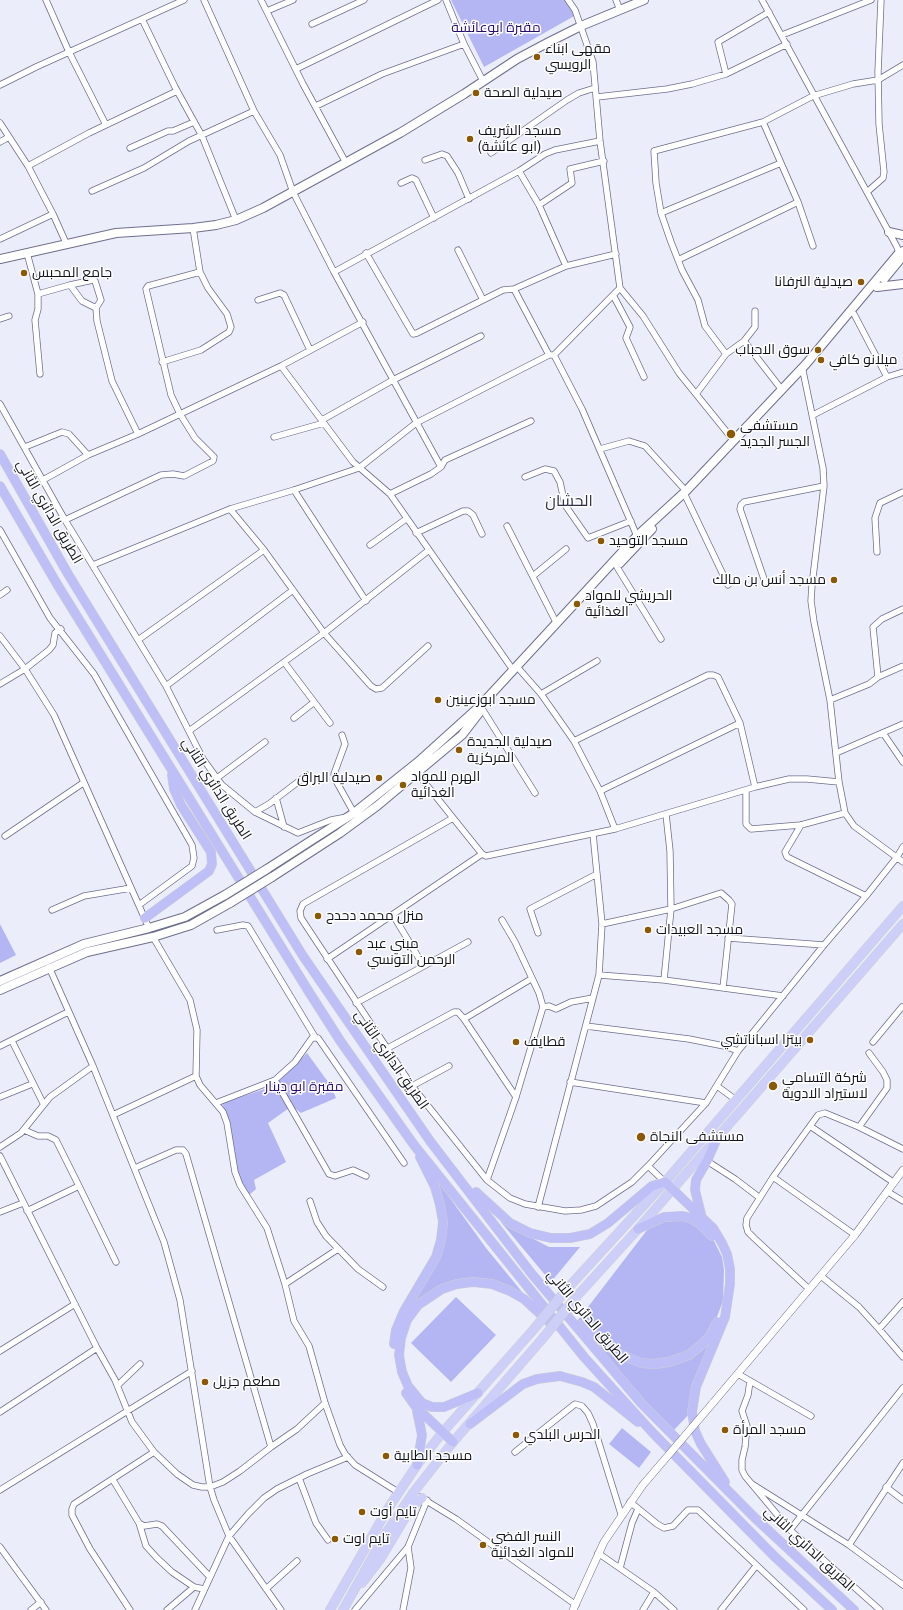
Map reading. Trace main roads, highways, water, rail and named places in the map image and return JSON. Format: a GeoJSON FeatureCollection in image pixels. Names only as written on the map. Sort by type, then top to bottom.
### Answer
{"type":"FeatureCollection","features":[{"type":"Feature","properties":{"kind":"highway","name":"الطريق الدائري الثاني"},"geometry":{"type":"LineString","coordinates":[[0,454],[68,574],[303,956],[430,1141],[504,1238],[641,1403],[738,1501],[854,1610]]}},
{"type":"Feature","properties":{"kind":"highway","name":"الطريق الدائري الثاني"},"geometry":{"type":"LineString","coordinates":[[0,486],[57,584],[171,772],[309,992],[341,1042],[414,1145],[584,1357],[652,1432],[774,1556],[832,1610]]}},
{"type":"Feature","properties":{"kind":"highway"},"geometry":{"type":"LineString","coordinates":[[145,918],[209,871],[212,864],[211,852],[181,805],[174,789],[171,772]]}},
{"type":"Feature","properties":{"kind":"highway"},"geometry":{"type":"LineString","coordinates":[[701,1214],[695,1190],[696,1180],[707,1162],[718,1136]]}},
{"type":"Feature","properties":{"kind":"highway"},"geometry":{"type":"LineString","coordinates":[[430,1141],[455,1166],[482,1199],[505,1219],[530,1233],[551,1238],[570,1238],[590,1234],[608,1223],[652,1186],[665,1182],[701,1214],[713,1228],[722,1243],[730,1269],[730,1284],[725,1317],[696,1387],[693,1419],[701,1444],[738,1501]]}},
{"type":"Feature","properties":{"kind":"highway"},"geometry":{"type":"LineString","coordinates":[[414,1145],[435,1187],[443,1222],[442,1240],[436,1257],[404,1311],[396,1330],[393,1353],[397,1374],[406,1393],[416,1407],[453,1442]]}},
{"type":"Feature","properties":{"kind":"highway"},"geometry":{"type":"LineString","coordinates":[[560,1307],[617,1353],[641,1363],[669,1362],[689,1355],[710,1336],[718,1321],[723,1301],[724,1270],[717,1245],[708,1231],[691,1218],[682,1216],[664,1217],[638,1229]]}},
{"type":"Feature","properties":{"kind":"highway"},"geometry":{"type":"LineString","coordinates":[[478,1393],[444,1407],[432,1407],[422,1403],[408,1386],[402,1372],[400,1361],[401,1338],[406,1320],[418,1305],[428,1297],[457,1284],[473,1282],[492,1284],[510,1291],[536,1310],[584,1357]]}},
{"type":"Feature","properties":{"kind":"highway"},"geometry":{"type":"LineString","coordinates":[[470,1424],[523,1384],[538,1379],[560,1376],[594,1387],[619,1408],[652,1432]]}},
{"type":"Feature","properties":{"kind":"highway"},"geometry":{"type":"LineString","coordinates":[[416,1407],[422,1436],[417,1465]]}},
{"type":"Feature","properties":{"kind":"main road"},"geometry":{"type":"LineString","coordinates":[[0,259],[66,243],[138,230],[193,228],[216,225],[236,220],[293,192],[400,133],[517,59],[581,26],[644,0]]}},
{"type":"Feature","properties":{"kind":"main road"},"geometry":{"type":"LineString","coordinates":[[889,232],[903,235]]}},
{"type":"Feature","properties":{"kind":"main road"},"geometry":{"type":"LineString","coordinates":[[0,981],[73,948],[185,917],[225,895],[351,815],[418,762],[481,708],[637,536],[686,493],[734,441],[803,371],[854,314],[902,256]]}},
{"type":"Feature","properties":{"kind":"main road"},"geometry":{"type":"LineString","coordinates":[[516,670],[762,413],[902,256]]}},
{"type":"Feature","properties":{"kind":"main road"},"geometry":{"type":"LineString","coordinates":[[877,286],[903,284]]}},
{"type":"Feature","properties":{"kind":"main road"},"geometry":{"type":"LineString","coordinates":[[0,990],[49,967],[87,952],[153,937],[191,925],[230,903],[349,827],[462,735],[481,708]]}},
{"type":"Feature","properties":{"kind":"main road"},"geometry":{"type":"LineString","coordinates":[[330,1610],[398,1492],[442,1433],[534,1329],[567,1289],[665,1182],[903,906]]}},
{"type":"Feature","properties":{"kind":"main road"},"geometry":{"type":"LineString","coordinates":[[343,1610],[386,1533],[413,1493],[453,1442],[470,1424],[577,1296],[638,1229],[672,1188],[903,924]]}},
{"type":"Feature","properties":{"kind":"main road"},"geometry":{"type":"LineString","coordinates":[[354,1591],[367,1579],[412,1506],[425,1499]]}},
{"type":"Feature","properties":{"kind":"place","name":"مقهى ابناء الرويسي"},"geometry":{"type":"Point","coordinates":[537,57]}},
{"type":"Feature","properties":{"kind":"place","name":"صيدلية الصحة"},"geometry":{"type":"Point","coordinates":[476,93]}},
{"type":"Feature","properties":{"kind":"place","name":"مسجد الشريف (ابو عائشة)"},"geometry":{"type":"Point","coordinates":[470,139]}},
{"type":"Feature","properties":{"kind":"place","name":"جامع المحبس"},"geometry":{"type":"Point","coordinates":[24,273]}},
{"type":"Feature","properties":{"kind":"place","name":"صيدلية النرفانا"},"geometry":{"type":"Point","coordinates":[861,282]}},
{"type":"Feature","properties":{"kind":"place","name":"سوق الاحباب"},"geometry":{"type":"Point","coordinates":[818,350]}},
{"type":"Feature","properties":{"kind":"place","name":"ميلانو كافي"},"geometry":{"type":"Point","coordinates":[821,360]}},
{"type":"Feature","properties":{"kind":"place","name":"مستشفى الجسر الجديد"},"geometry":{"type":"Point","coordinates":[731,434]}},
{"type":"Feature","properties":{"kind":"place","name":"مسجد التوحيد"},"geometry":{"type":"Point","coordinates":[601,541]}},
{"type":"Feature","properties":{"kind":"place","name":"مسجد أنس بن مالك"},"geometry":{"type":"Point","coordinates":[834,580]}},
{"type":"Feature","properties":{"kind":"place","name":"الحريشي للمواد الغذائية"},"geometry":{"type":"Point","coordinates":[577,604]}},
{"type":"Feature","properties":{"kind":"place","name":"مسجد ابوزعينين"},"geometry":{"type":"Point","coordinates":[438,700]}},
{"type":"Feature","properties":{"kind":"place","name":"صيدلية الجديدة المركزية"},"geometry":{"type":"Point","coordinates":[459,750]}},
{"type":"Feature","properties":{"kind":"place","name":"صيدلية البراق"},"geometry":{"type":"Point","coordinates":[379,778]}},
{"type":"Feature","properties":{"kind":"place","name":"الهرم للمواد الغدائية"},"geometry":{"type":"Point","coordinates":[403,785]}},
{"type":"Feature","properties":{"kind":"place","name":"منزل محمد دحدح"},"geometry":{"type":"Point","coordinates":[318,916]}},
{"type":"Feature","properties":{"kind":"place","name":"مسجد العبيدات"},"geometry":{"type":"Point","coordinates":[648,930]}},
{"type":"Feature","properties":{"kind":"place","name":"مبني عبد الرحمن التونسي"},"geometry":{"type":"Point","coordinates":[359,952]}},
{"type":"Feature","properties":{"kind":"place","name":"بيتزا اسباناتشي"},"geometry":{"type":"Point","coordinates":[810,1040]}},
{"type":"Feature","properties":{"kind":"place","name":"قطايف"},"geometry":{"type":"Point","coordinates":[516,1042]}},
{"type":"Feature","properties":{"kind":"place","name":"شركة التسامي لاستيراد الادوية"},"geometry":{"type":"Point","coordinates":[773,1086]}},
{"type":"Feature","properties":{"kind":"place","name":"مستشفى النجاة"},"geometry":{"type":"Point","coordinates":[641,1137]}},
{"type":"Feature","properties":{"kind":"place","name":"مطعم جزيل"},"geometry":{"type":"Point","coordinates":[205,1382]}},
{"type":"Feature","properties":{"kind":"place","name":"مسجد المرأة"},"geometry":{"type":"Point","coordinates":[725,1430]}},
{"type":"Feature","properties":{"kind":"place","name":"الحرس البلدي"},"geometry":{"type":"Point","coordinates":[516,1435]}},
{"type":"Feature","properties":{"kind":"place","name":"مسجد الطابية"},"geometry":{"type":"Point","coordinates":[386,1456]}},
{"type":"Feature","properties":{"kind":"place","name":"تايم أوت"},"geometry":{"type":"Point","coordinates":[362,1512]}},
{"type":"Feature","properties":{"kind":"place","name":"تايم اوت"},"geometry":{"type":"Point","coordinates":[335,1539]}},
{"type":"Feature","properties":{"kind":"place","name":"النسر الفضي للمواد الغدائية"},"geometry":{"type":"Point","coordinates":[483,1545]}},
{"type":"Feature","properties":{"kind":"district","name":"الحشان"},"geometry":{"type":"Point","coordinates":[569,502]}},
{"type":"Feature","properties":{"kind":"park label","name":"مقبرة ابوعائشة"},"geometry":{"type":"Point","coordinates":[496,28]}},
{"type":"Feature","properties":{"kind":"park label","name":"مقبرة ابو دينار"},"geometry":{"type":"Point","coordinates":[304,1087]}}]}
